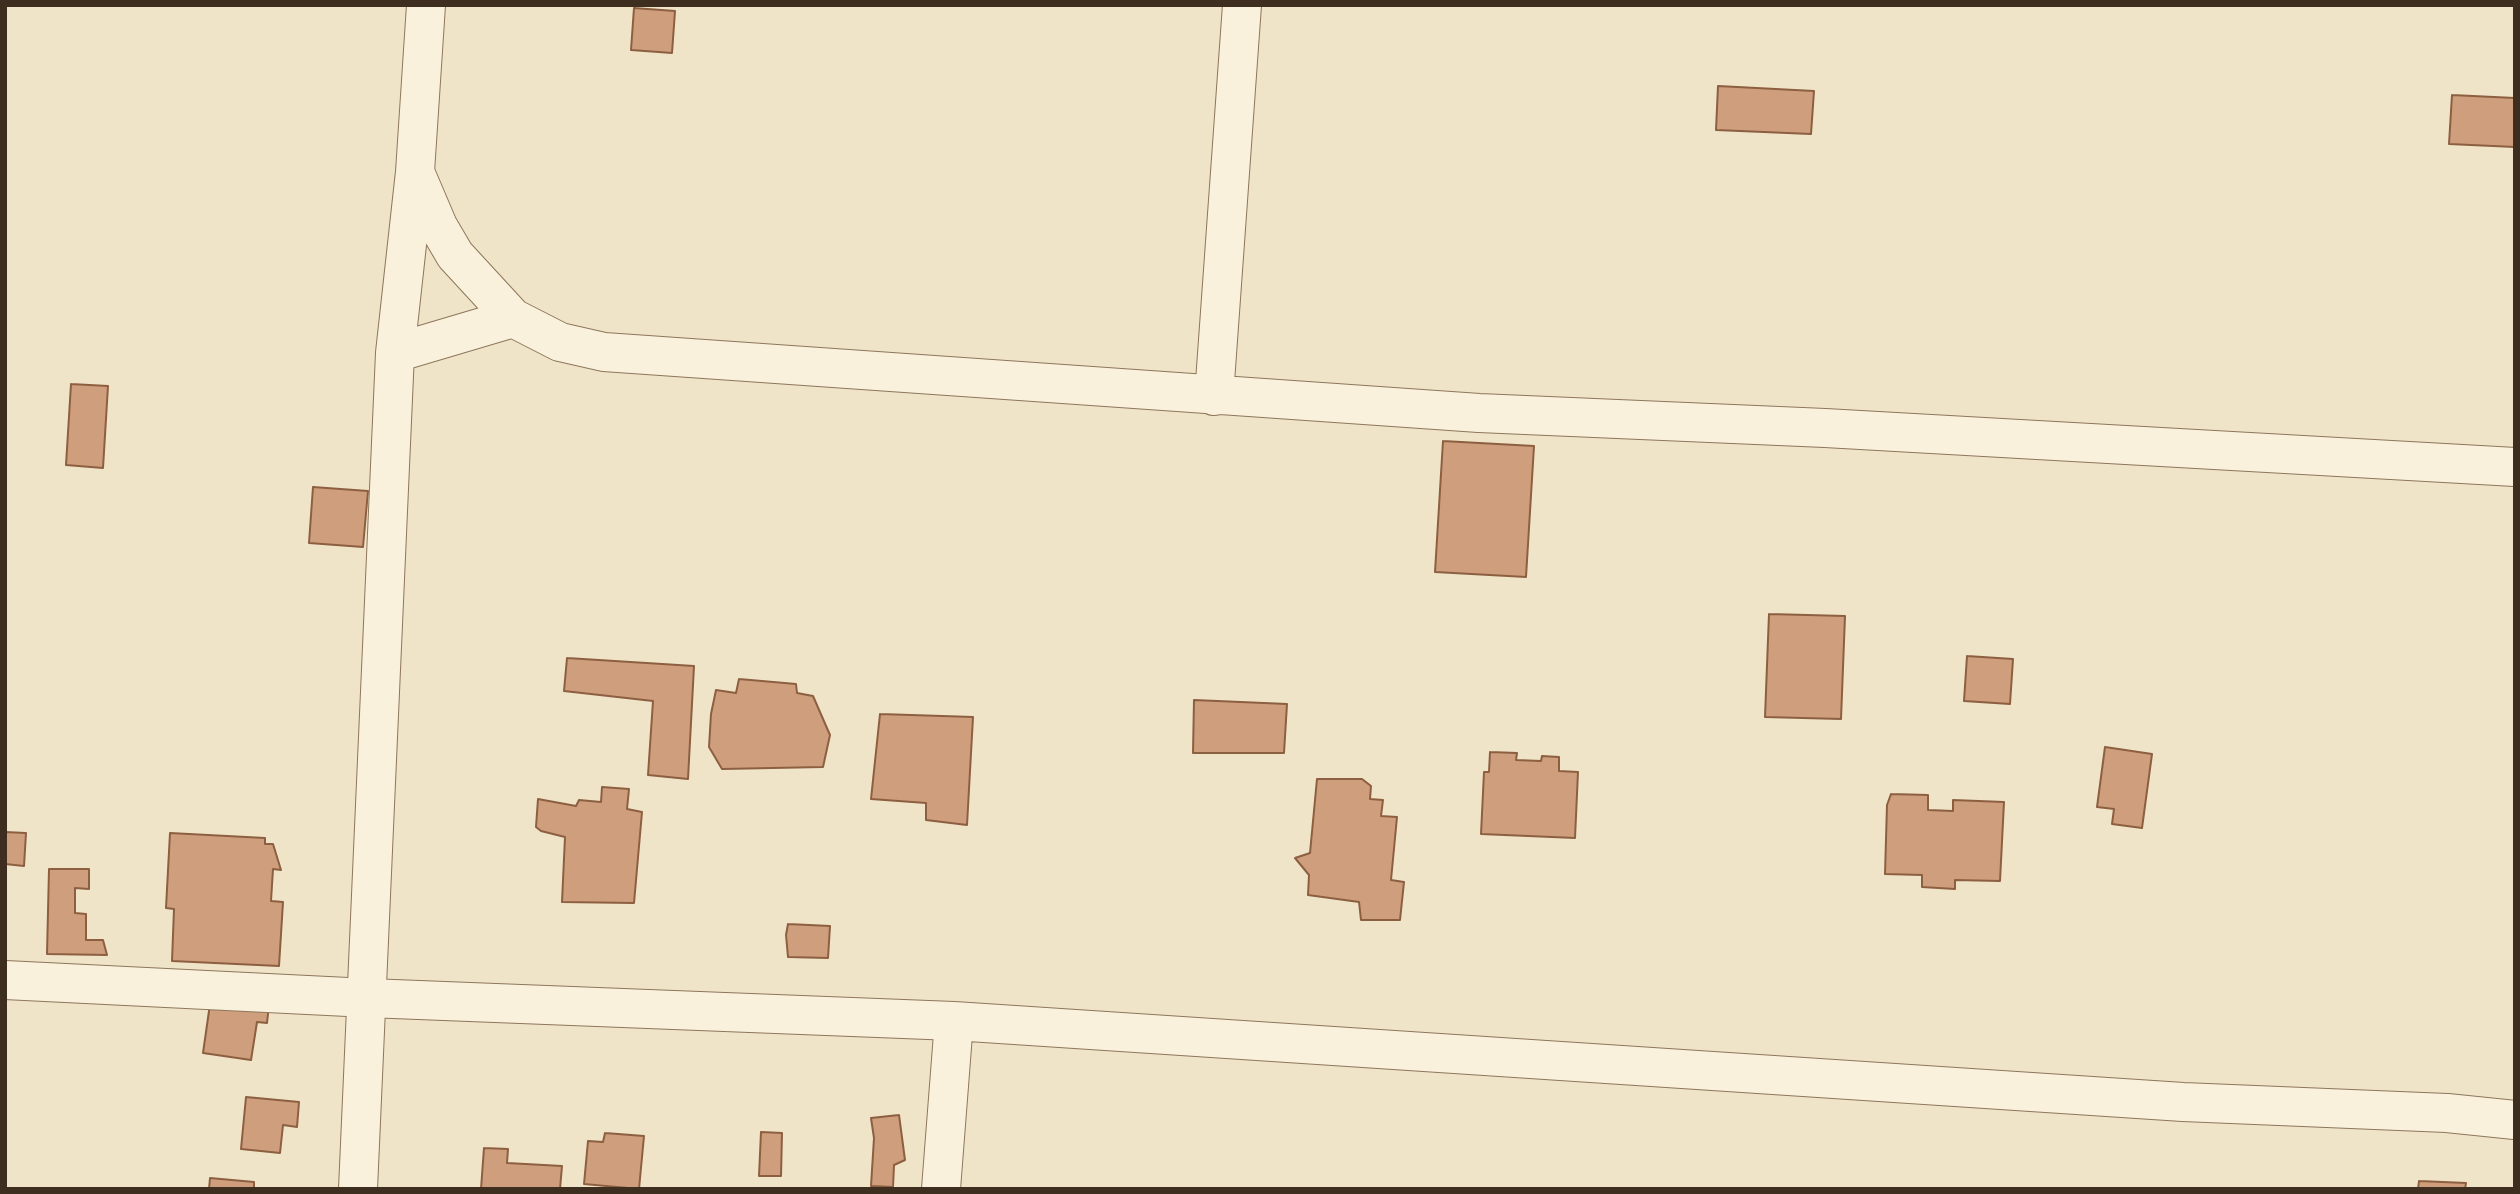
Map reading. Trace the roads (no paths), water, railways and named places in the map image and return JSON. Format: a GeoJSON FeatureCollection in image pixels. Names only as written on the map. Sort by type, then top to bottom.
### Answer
{"type":"FeatureCollection","features":[{"type":"Feature","properties":{"kind":"street"},"geometry":{"type":"LineString","coordinates":[[358,1189],[395,353],[415,172],[426,5]]}},
{"type":"Feature","properties":{"kind":"street"},"geometry":{"type":"LineString","coordinates":[[1214,396],[1242,5]]}},
{"type":"Feature","properties":{"kind":"street"},"geometry":{"type":"LineString","coordinates":[[415,172],[438,226],[455,254],[513,318],[560,342],[604,352],[1466,412],[1838,429],[2515,467]]}},
{"type":"Feature","properties":{"kind":"street"},"geometry":{"type":"LineString","coordinates":[[395,353],[513,318]]}},
{"type":"Feature","properties":{"kind":"street"},"geometry":{"type":"LineString","coordinates":[[5,980],[368,998],[954,1021],[2183,1102],[2447,1113],[2515,1120]]}},
{"type":"Feature","properties":{"kind":"street"},"geometry":{"type":"LineString","coordinates":[[941,1189],[954,1021]]}}]}
